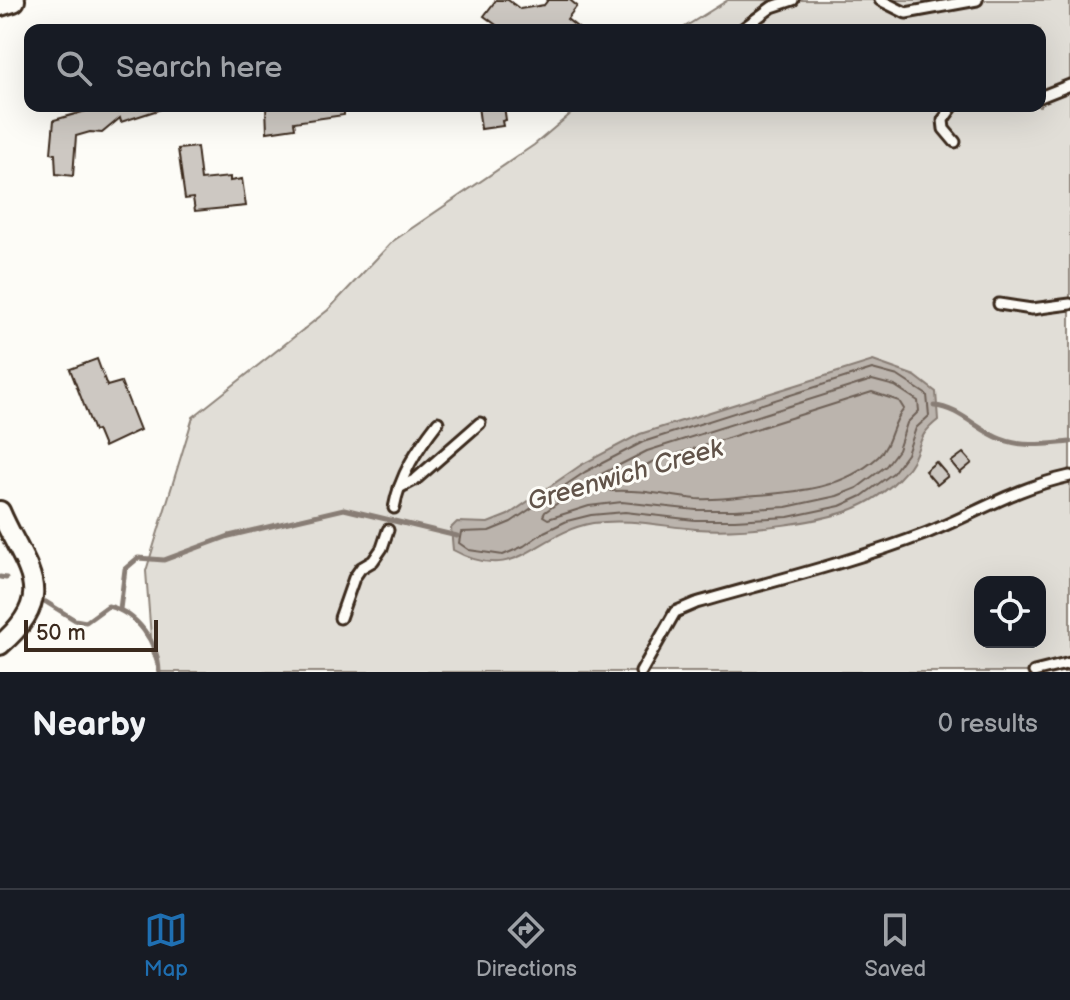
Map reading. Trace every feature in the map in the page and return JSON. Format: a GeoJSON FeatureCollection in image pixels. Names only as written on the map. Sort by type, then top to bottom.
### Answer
{"type":"FeatureCollection","features":[{"type":"Feature","properties":{"kind":"street"},"geometry":{"type":"LineString","coordinates":[[0,511],[31,573],[35,594],[28,614],[0,645]]}},
{"type":"Feature","properties":{"kind":"lane"},"geometry":{"type":"LineString","coordinates":[[749,24],[772,7],[793,0]]}},
{"type":"Feature","properties":{"kind":"lane"},"geometry":{"type":"LineString","coordinates":[[880,0],[906,13],[977,0]]}},
{"type":"Feature","properties":{"kind":"lane"},"geometry":{"type":"LineString","coordinates":[[1046,95],[1070,85]]}},
{"type":"Feature","properties":{"kind":"lane"},"geometry":{"type":"LineString","coordinates":[[949,112],[943,120],[944,129],[955,142]]}},
{"type":"Feature","properties":{"kind":"lane"},"geometry":{"type":"LineString","coordinates":[[999,304],[1032,309],[1070,304]]}},
{"type":"Feature","properties":{"kind":"lane"},"geometry":{"type":"LineString","coordinates":[[394,508],[399,488],[416,451],[438,422]]}},
{"type":"Feature","properties":{"kind":"lane"},"geometry":{"type":"LineString","coordinates":[[399,488],[416,479],[480,423]]}},
{"type":"Feature","properties":{"kind":"lane"},"geometry":{"type":"LineString","coordinates":[[641,672],[675,612],[696,603],[864,555],[929,532],[1012,493],[1070,476]]}},
{"type":"Feature","properties":{"kind":"lane"},"geometry":{"type":"LineString","coordinates":[[340,618],[354,578],[361,568],[373,561],[382,548],[388,530]]}},
{"type":"Feature","properties":{"kind":"lane"},"geometry":{"type":"LineString","coordinates":[[1034,672],[1070,663]]}},
{"type":"Feature","properties":{"kind":"shaded area"},"geometry":{"type":"Polygon","coordinates":[[[728,0],[1070,0],[1070,672],[159,672],[152,651],[146,571],[193,417],[328,310],[393,241],[534,145],[573,112],[1046,112],[1046,24],[690,24],[728,0]]]}},
{"type":"Feature","properties":{"kind":"water"},"geometry":{"type":"Polygon","coordinates":[[[873,361],[915,376],[936,392],[938,420],[924,434],[904,473],[885,491],[864,504],[828,517],[758,528],[714,530],[632,522],[593,523],[555,536],[510,560],[494,562],[475,560],[453,550],[451,528],[457,522],[488,523],[508,515],[581,465],[640,434],[873,361]]]}},
{"type":"Feature","properties":{"kind":"building"},"geometry":{"type":"Polygon","coordinates":[[[496,0],[508,0],[520,9],[544,5],[548,0],[570,0],[577,6],[567,19],[573,24],[495,24],[484,16],[496,0]]]}},
{"type":"Feature","properties":{"kind":"building"},"geometry":{"type":"Polygon","coordinates":[[[83,112],[152,112],[121,122],[120,118],[102,133],[76,136],[73,176],[56,174],[55,154],[51,153],[54,120],[83,112]]]}},
{"type":"Feature","properties":{"kind":"building"},"geometry":{"type":"Polygon","coordinates":[[[266,112],[344,112],[344,115],[294,122],[295,128],[267,132],[266,112]]]}},
{"type":"Feature","properties":{"kind":"building"},"geometry":{"type":"Polygon","coordinates":[[[479,112],[505,112],[503,126],[481,129],[479,112]]]}},
{"type":"Feature","properties":{"kind":"building"},"geometry":{"type":"Polygon","coordinates":[[[197,147],[201,180],[242,179],[246,206],[195,211],[193,198],[185,199],[178,149],[197,147]]]}},
{"type":"Feature","properties":{"kind":"building"},"geometry":{"type":"Polygon","coordinates":[[[97,359],[107,386],[121,382],[140,430],[104,447],[97,430],[94,431],[70,369],[97,359]]]}},
{"type":"Feature","properties":{"kind":"building"},"geometry":{"type":"Polygon","coordinates":[[[963,453],[972,463],[960,473],[951,462],[963,453]]]}},
{"type":"Feature","properties":{"kind":"building"},"geometry":{"type":"Polygon","coordinates":[[[936,462],[948,476],[937,485],[925,471],[936,462]]]}},
{"type":"Feature","properties":{"kind":"waterway","name":"Greenwich Creek"},"geometry":{"type":"LineString","coordinates":[[934,406],[952,410],[1010,442],[1035,445],[1070,442]]}},
{"type":"Feature","properties":{"kind":"waterway","name":"Greenwich Creek"},"geometry":{"type":"LineString","coordinates":[[120,609],[125,569],[138,558],[164,560],[229,536],[344,509],[457,536]]}},
{"type":"Feature","properties":{"kind":"waterway","name":"Greenwich Creek"},"geometry":{"type":"LineString","coordinates":[[0,577],[6,578]]}},
{"type":"Feature","properties":{"kind":"waterway","name":"Greenwich Creek"},"geometry":{"type":"LineString","coordinates":[[46,602],[75,620],[86,622],[108,606],[128,615],[150,640],[159,672]]}}]}
